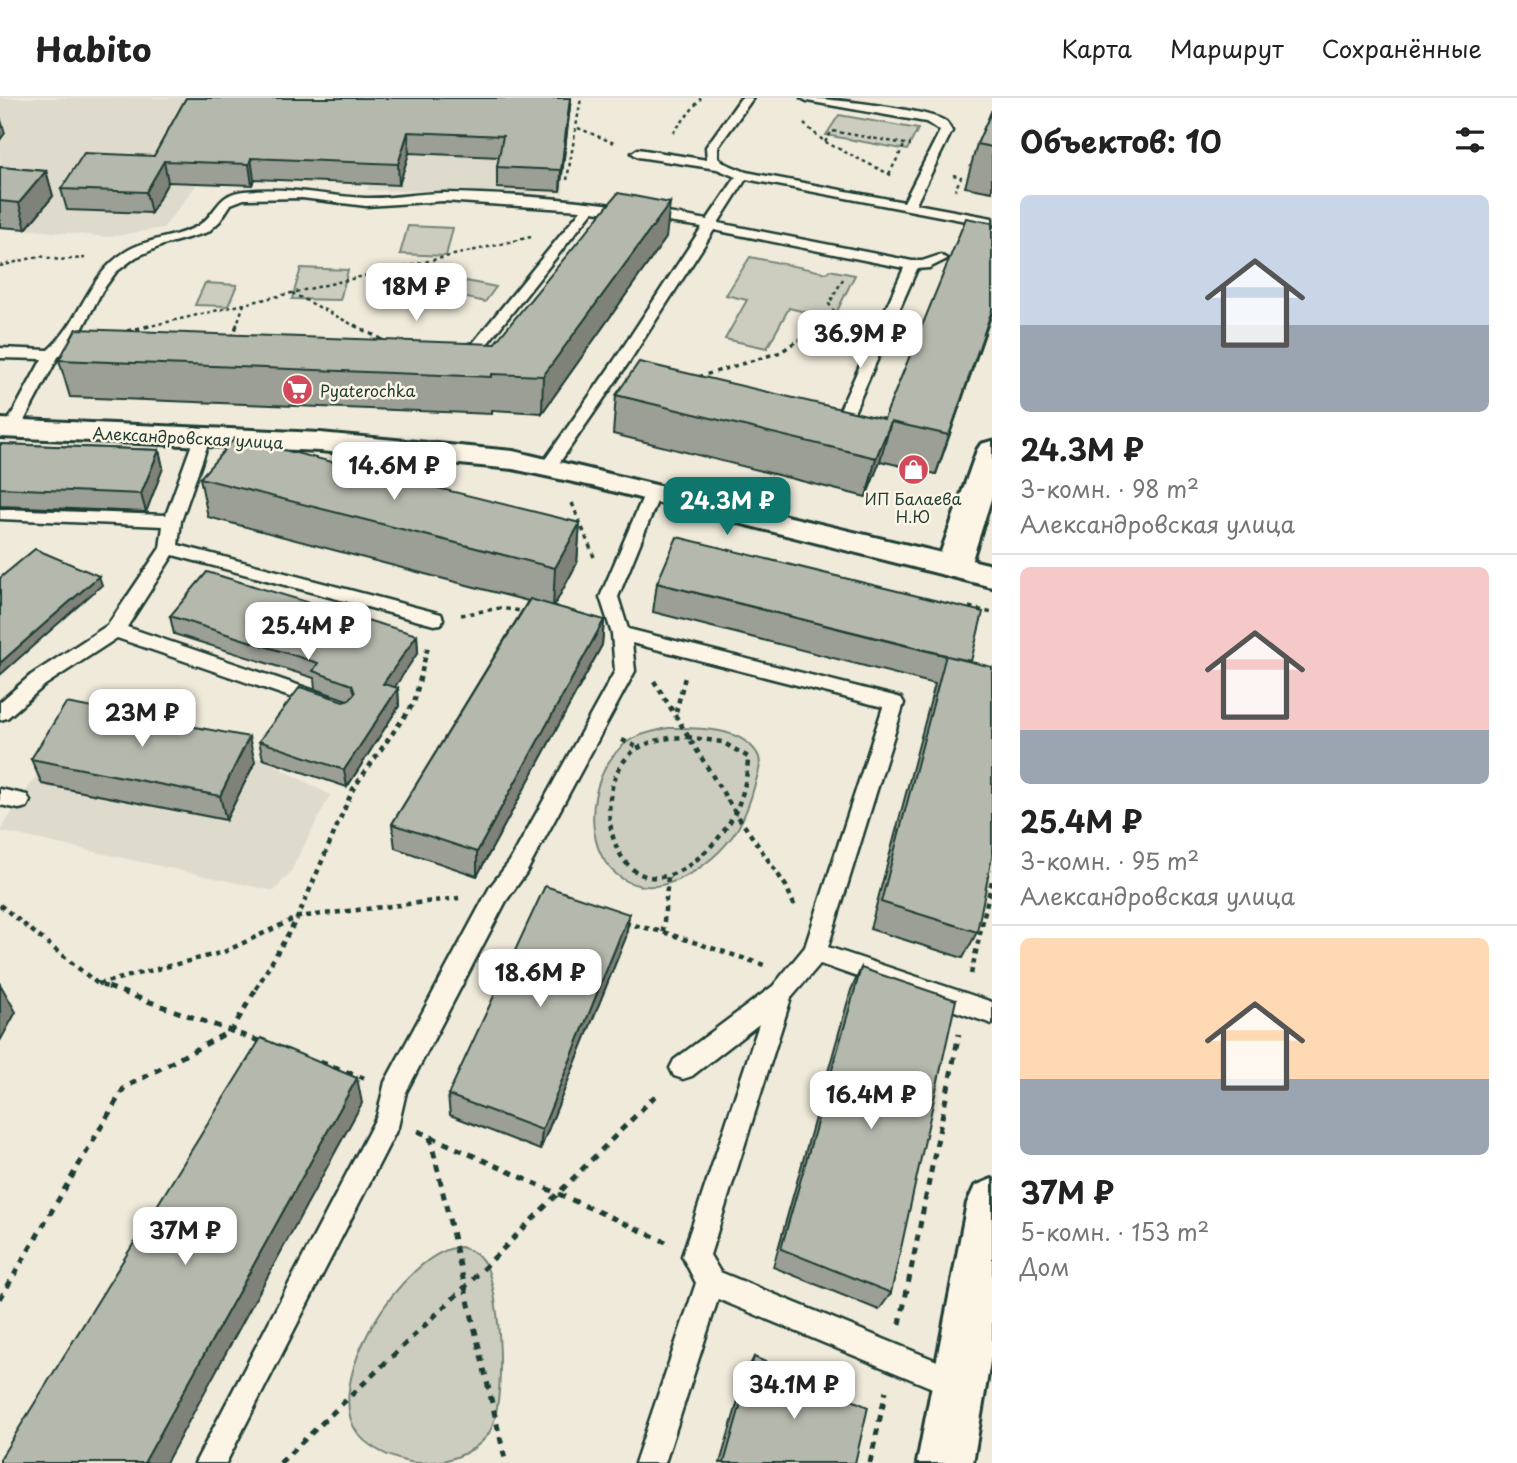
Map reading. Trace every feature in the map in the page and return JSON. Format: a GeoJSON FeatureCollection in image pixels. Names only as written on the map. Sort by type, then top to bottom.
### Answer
{"type":"FeatureCollection","features":[{"type":"Feature","properties":{"kind":"main road","name":"Александровская улица"},"geometry":{"type":"LineString","coordinates":[[6,428],[395,447],[513,460],[547,468],[647,506],[992,576]]}},
{"type":"Feature","properties":{"kind":"main road"},"geometry":{"type":"LineString","coordinates":[[953,566],[992,450]]}},
{"type":"Feature","properties":{"kind":"main road"},"geometry":{"type":"LineString","coordinates":[[945,1463],[992,1203]]}},
{"type":"Feature","properties":{"kind":"lane"},"geometry":{"type":"LineString","coordinates":[[720,166],[712,158],[712,146],[747,98]]}},
{"type":"Feature","properties":{"kind":"lane"},"geometry":{"type":"LineString","coordinates":[[807,98],[929,119],[941,124],[946,131],[908,207]]}},
{"type":"Feature","properties":{"kind":"lane"},"geometry":{"type":"LineString","coordinates":[[638,153],[720,166],[743,175],[992,222]]}},
{"type":"Feature","properties":{"kind":"lane"},"geometry":{"type":"LineString","coordinates":[[547,468],[621,362],[743,175]]}},
{"type":"Feature","properties":{"kind":"lane"},"geometry":{"type":"LineString","coordinates":[[6,428],[52,355],[70,339],[95,290],[111,269],[128,256],[158,242],[203,229],[215,218],[226,201],[243,195],[302,194],[366,202],[443,197],[590,207],[664,216],[912,265],[924,265],[940,259]]}},
{"type":"Feature","properties":{"kind":"lane"},"geometry":{"type":"LineString","coordinates":[[391,350],[460,352],[478,346],[590,207]]}},
{"type":"Feature","properties":{"kind":"lane"},"geometry":{"type":"LineString","coordinates":[[845,415],[912,265]]}},
{"type":"Feature","properties":{"kind":"lane"},"geometry":{"type":"LineString","coordinates":[[70,339],[99,340]]}},
{"type":"Feature","properties":{"kind":"lane"},"geometry":{"type":"LineString","coordinates":[[0,353],[52,355]]}},
{"type":"Feature","properties":{"kind":"lane"},"geometry":{"type":"LineString","coordinates":[[621,362],[694,379]]}},
{"type":"Feature","properties":{"kind":"lane"},"geometry":{"type":"LineString","coordinates":[[0,713],[38,680],[115,630],[169,548],[172,521],[192,473],[202,438]]}},
{"type":"Feature","properties":{"kind":"lane"},"geometry":{"type":"LineString","coordinates":[[210,1463],[389,1118],[394,1090],[498,894],[517,867],[625,671],[621,634],[615,625],[609,597],[647,506]]}},
{"type":"Feature","properties":{"kind":"lane"},"geometry":{"type":"LineString","coordinates":[[0,514],[172,521]]}},
{"type":"Feature","properties":{"kind":"lane"},"geometry":{"type":"LineString","coordinates":[[169,548],[434,619]]}},
{"type":"Feature","properties":{"kind":"lane"},"geometry":{"type":"LineString","coordinates":[[115,630],[345,709]]}},
{"type":"Feature","properties":{"kind":"lane"},"geometry":{"type":"LineString","coordinates":[[621,634],[894,703],[815,952],[781,993],[683,1068]]}},
{"type":"Feature","properties":{"kind":"lane"},"geometry":{"type":"LineString","coordinates":[[815,952],[992,1013]]}},
{"type":"Feature","properties":{"kind":"lane"},"geometry":{"type":"LineString","coordinates":[[781,993],[696,1256],[710,1282],[959,1384]]}},
{"type":"Feature","properties":{"kind":"lane"},"geometry":{"type":"LineString","coordinates":[[650,1463],[710,1282]]}},
{"type":"Feature","properties":{"kind":"path"},"geometry":{"type":"LineString","coordinates":[[565,205],[570,145],[578,128],[581,98]]}},
{"type":"Feature","properties":{"kind":"path"},"geometry":{"type":"LineString","coordinates":[[800,120],[825,142],[917,189]]}},
{"type":"Feature","properties":{"kind":"path"},"geometry":{"type":"LineString","coordinates":[[578,128],[638,153]]}},
{"type":"Feature","properties":{"kind":"path"},"geometry":{"type":"LineString","coordinates":[[825,142],[832,131],[936,150]]}},
{"type":"Feature","properties":{"kind":"path"},"geometry":{"type":"LineString","coordinates":[[889,174],[905,144]]}},
{"type":"Feature","properties":{"kind":"path"},"geometry":{"type":"LineString","coordinates":[[99,340],[245,303],[575,227]]}},
{"type":"Feature","properties":{"kind":"path"},"geometry":{"type":"LineString","coordinates":[[0,267],[40,257],[60,260],[128,256]]}},
{"type":"Feature","properties":{"kind":"path"},"geometry":{"type":"LineString","coordinates":[[883,330],[840,320],[832,313],[829,304],[842,279],[900,291]]}},
{"type":"Feature","properties":{"kind":"path"},"geometry":{"type":"LineString","coordinates":[[292,292],[381,339],[391,350]]}},
{"type":"Feature","properties":{"kind":"path"},"geometry":{"type":"LineString","coordinates":[[230,344],[245,303]]}},
{"type":"Feature","properties":{"kind":"path"},"geometry":{"type":"LineString","coordinates":[[694,379],[712,371],[781,352],[798,341],[883,330]]}},
{"type":"Feature","properties":{"kind":"path"},"geometry":{"type":"LineString","coordinates":[[609,597],[572,502],[647,506]]}},
{"type":"Feature","properties":{"kind":"path"},"geometry":{"type":"LineString","coordinates":[[965,606],[992,613]]}},
{"type":"Feature","properties":{"kind":"path"},"geometry":{"type":"LineString","coordinates":[[0,1299],[124,1088],[232,1030],[298,917],[353,789],[414,703],[434,619],[500,608],[536,613]]}},
{"type":"Feature","properties":{"kind":"path"},"geometry":{"type":"LineString","coordinates":[[621,634],[676,713],[735,812],[786,886],[815,952]]}},
{"type":"Feature","properties":{"kind":"path"},"geometry":{"type":"LineString","coordinates":[[676,713],[691,652]]}},
{"type":"Feature","properties":{"kind":"path"},"geometry":{"type":"LineString","coordinates":[[688,736],[729,744],[748,757],[749,769],[735,812],[711,848],[696,862],[668,877],[644,877],[625,865],[614,845],[611,807],[620,771],[631,754],[660,741],[688,736]]}},
{"type":"Feature","properties":{"kind":"path"},"geometry":{"type":"LineString","coordinates":[[663,932],[668,877]]}},
{"type":"Feature","properties":{"kind":"path"},"geometry":{"type":"LineString","coordinates":[[870,1463],[992,880]]}},
{"type":"Feature","properties":{"kind":"path"},"geometry":{"type":"LineString","coordinates":[[0,905],[98,984],[270,1044]]}},
{"type":"Feature","properties":{"kind":"path"},"geometry":{"type":"LineString","coordinates":[[307,1058],[394,1090]]}},
{"type":"Feature","properties":{"kind":"path"},"geometry":{"type":"LineString","coordinates":[[280,1463],[560,1194],[683,1068]]}},
{"type":"Feature","properties":{"kind":"path"},"geometry":{"type":"LineString","coordinates":[[389,1118],[696,1256]]}},
{"type":"Feature","properties":{"kind":"path"},"geometry":{"type":"LineString","coordinates":[[430,1136],[506,1463]]}},
{"type":"Feature","properties":{"kind":"shaded area"},"geometry":{"type":"Polygon","coordinates":[[[0,98],[571,98],[563,193],[367,190],[369,184],[254,179],[252,185],[198,183],[163,228],[109,237],[0,227],[0,98]]]}},
{"type":"Feature","properties":{"kind":"shaded area"},"geometry":{"type":"Polygon","coordinates":[[[839,115],[918,129],[907,150],[826,135],[839,115]]]}},
{"type":"Feature","properties":{"kind":"shaded area"},"geometry":{"type":"Polygon","coordinates":[[[408,226],[453,228],[446,256],[400,254],[408,226]]]}},
{"type":"Feature","properties":{"kind":"shaded area"},"geometry":{"type":"Polygon","coordinates":[[[750,257],[827,273],[829,270],[855,275],[833,319],[789,308],[767,348],[725,339],[747,300],[726,295],[750,257]]]}},
{"type":"Feature","properties":{"kind":"shaded area"},"geometry":{"type":"Polygon","coordinates":[[[301,268],[348,270],[340,300],[292,299],[301,268]]]}},
{"type":"Feature","properties":{"kind":"shaded area"},"geometry":{"type":"Polygon","coordinates":[[[466,281],[496,287],[485,302],[454,295],[466,281]]]}},
{"type":"Feature","properties":{"kind":"shaded area"},"geometry":{"type":"Polygon","coordinates":[[[205,283],[237,285],[228,306],[195,305],[205,283]]]}},
{"type":"Feature","properties":{"kind":"shaded area"},"geometry":{"type":"Polygon","coordinates":[[[77,714],[263,759],[330,795],[291,871],[274,891],[0,831],[77,714]]]}},
{"type":"Feature","properties":{"kind":"shaded area"},"geometry":{"type":"Polygon","coordinates":[[[668,728],[728,733],[749,744],[757,753],[759,768],[741,823],[712,858],[677,880],[658,886],[639,885],[622,878],[606,863],[598,848],[594,832],[595,796],[600,778],[619,749],[636,737],[668,728]]]}},
{"type":"Feature","properties":{"kind":"shaded area"},"geometry":{"type":"Polygon","coordinates":[[[460,1247],[474,1253],[485,1264],[495,1299],[500,1378],[494,1422],[481,1443],[457,1457],[438,1462],[404,1461],[387,1455],[364,1441],[349,1413],[350,1386],[358,1355],[373,1324],[393,1295],[415,1271],[438,1254],[460,1247]]]}},
{"type":"Feature","properties":{"kind":"building"},"geometry":{"type":"Polygon","coordinates":[[[186,98],[570,98],[561,170],[497,167],[503,136],[408,132],[398,164],[251,158],[249,164],[164,161],[146,192],[61,189],[84,153],[154,156],[186,98]]]}},
{"type":"Feature","properties":{"kind":"building"},"geometry":{"type":"Polygon","coordinates":[[[992,110],[992,147],[977,144],[992,110]]]}},
{"type":"Feature","properties":{"kind":"building"},"geometry":{"type":"Polygon","coordinates":[[[0,167],[46,171],[19,203],[0,201],[0,167]]]}},
{"type":"Feature","properties":{"kind":"building"},"geometry":{"type":"Polygon","coordinates":[[[618,193],[670,203],[543,376],[492,374],[492,377],[59,360],[76,329],[494,344],[618,193]]]}},
{"type":"Feature","properties":{"kind":"building"},"geometry":{"type":"Polygon","coordinates":[[[966,218],[992,223],[992,310],[949,435],[891,422],[876,458],[616,395],[639,362],[884,419],[966,218]]]}},
{"type":"Feature","properties":{"kind":"building"},"geometry":{"type":"Polygon","coordinates":[[[235,438],[580,523],[555,568],[200,478],[235,438]]]}},
{"type":"Feature","properties":{"kind":"building"},"geometry":{"type":"Polygon","coordinates":[[[0,444],[159,450],[141,494],[0,488],[0,444]]]}},
{"type":"Feature","properties":{"kind":"building"},"geometry":{"type":"Polygon","coordinates":[[[677,537],[983,612],[971,661],[947,656],[992,667],[992,857],[977,932],[881,902],[946,655],[657,583],[677,537]]]}},
{"type":"Feature","properties":{"kind":"building"},"geometry":{"type":"Polygon","coordinates":[[[35,549],[99,576],[0,663],[0,578],[35,549]]]}},
{"type":"Feature","properties":{"kind":"building"},"geometry":{"type":"Polygon","coordinates":[[[207,572],[417,635],[383,684],[398,688],[344,770],[259,741],[300,687],[343,701],[350,699],[355,693],[352,685],[313,671],[318,663],[170,616],[207,572]]]}},
{"type":"Feature","properties":{"kind":"building"},"geometry":{"type":"Polygon","coordinates":[[[530,599],[604,620],[477,852],[392,824],[530,599]]]}},
{"type":"Feature","properties":{"kind":"building"},"geometry":{"type":"Polygon","coordinates":[[[66,703],[249,737],[220,796],[31,759],[66,703]]]}},
{"type":"Feature","properties":{"kind":"building"},"geometry":{"type":"Polygon","coordinates":[[[545,886],[629,914],[542,1130],[448,1095],[545,886]]]}},
{"type":"Feature","properties":{"kind":"building"},"geometry":{"type":"Polygon","coordinates":[[[861,968],[956,1000],[891,1293],[781,1249],[861,968]]]}},
{"type":"Feature","properties":{"kind":"building"},"geometry":{"type":"Polygon","coordinates":[[[261,1038],[357,1078],[144,1463],[0,1463],[0,1459],[261,1038]]]}},
{"type":"Feature","properties":{"kind":"building"},"geometry":{"type":"Polygon","coordinates":[[[754,1357],[868,1407],[855,1463],[724,1463],[754,1357]]]}},
{"type":"Feature","properties":{"kind":"place","name":"Pyaterochka"},"geometry":{"type":"Point","coordinates":[297,390]}},
{"type":"Feature","properties":{"kind":"place","name":"ИП Балаева Н.Ю"},"geometry":{"type":"Point","coordinates":[913,469]}}]}
